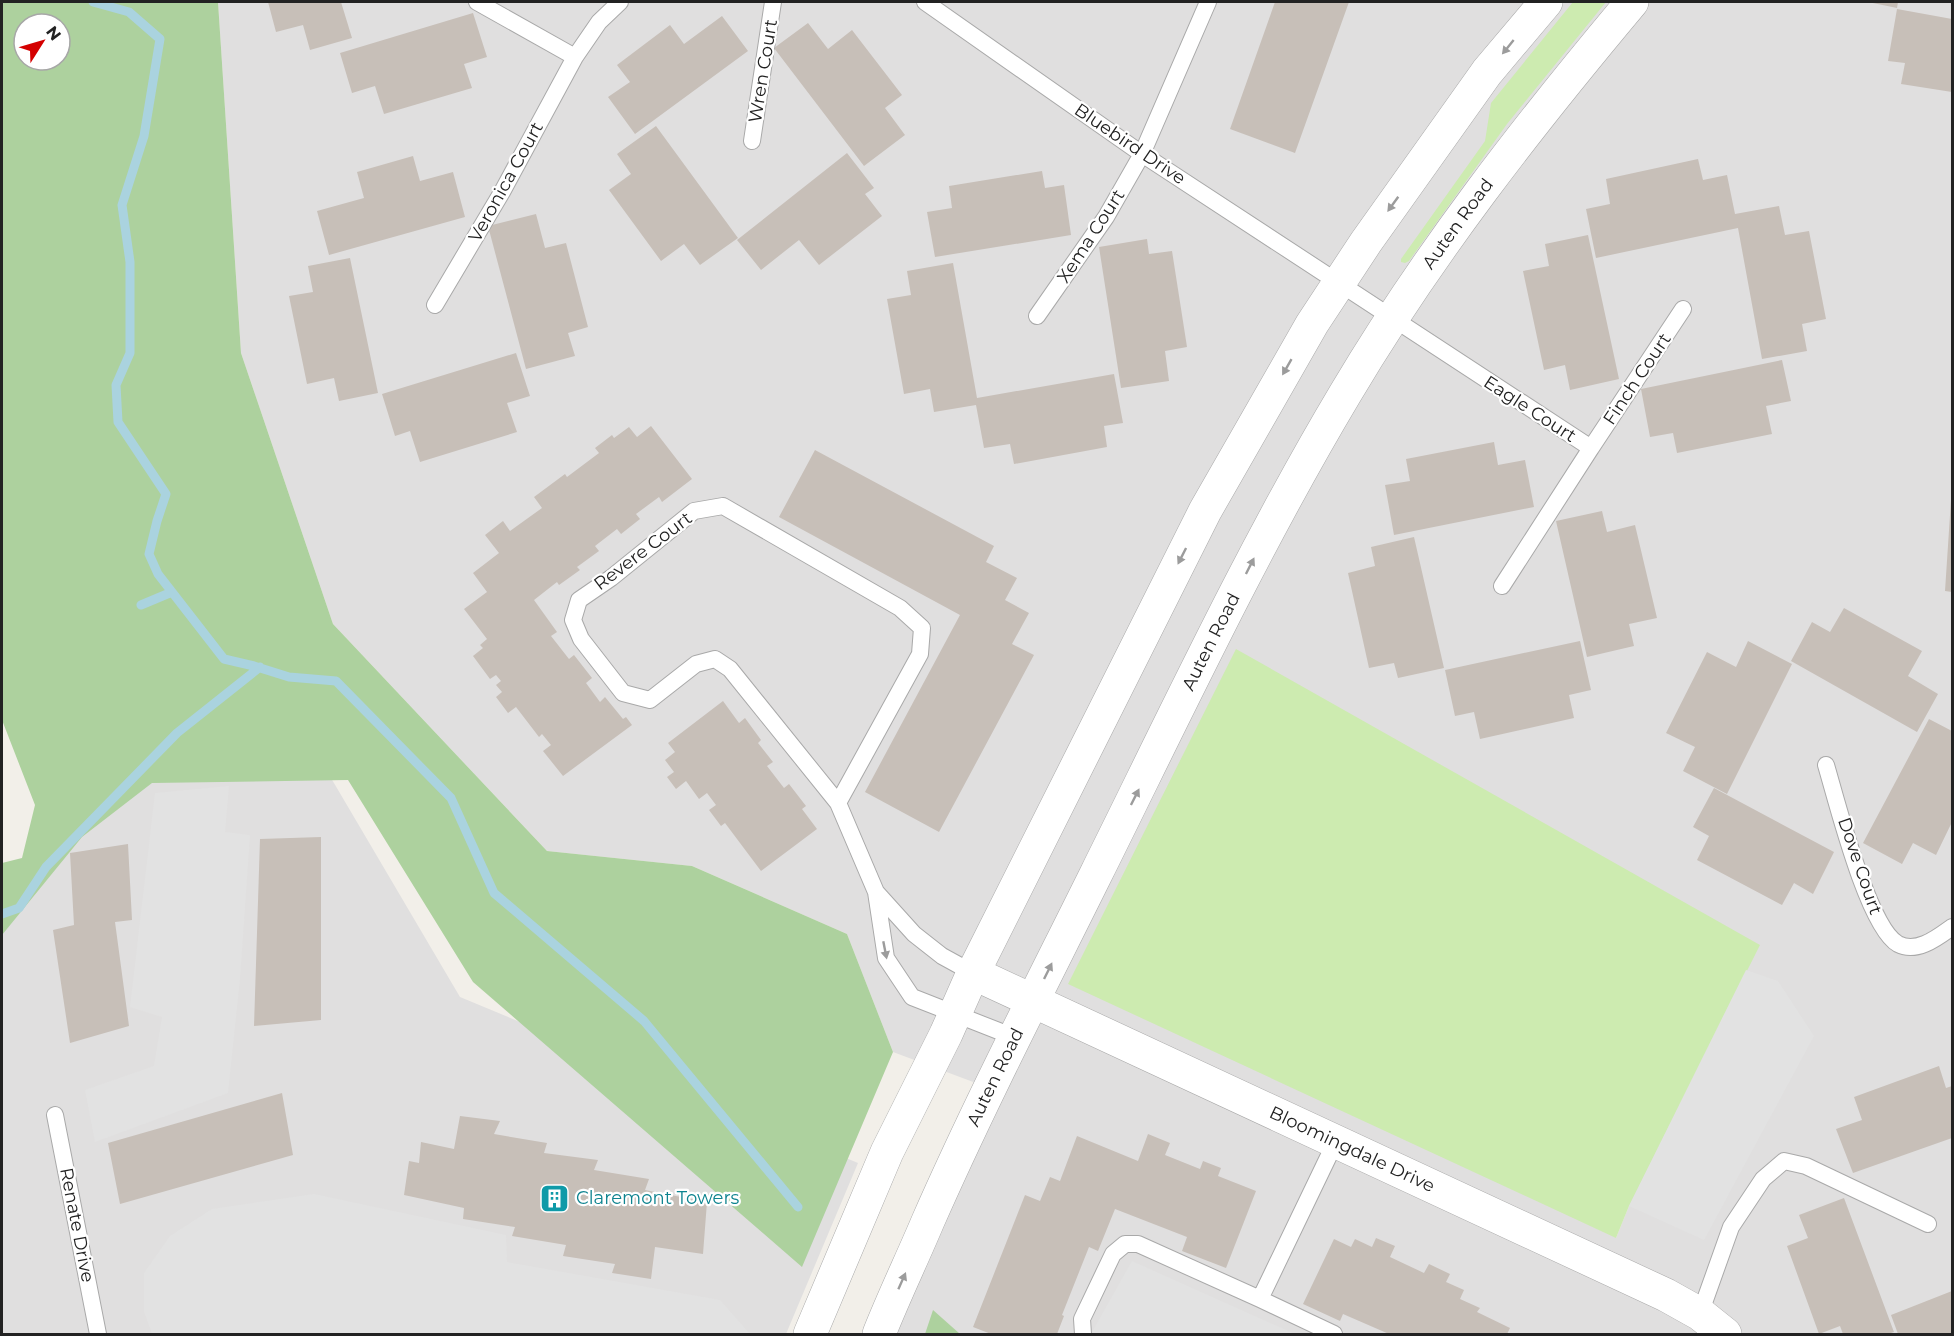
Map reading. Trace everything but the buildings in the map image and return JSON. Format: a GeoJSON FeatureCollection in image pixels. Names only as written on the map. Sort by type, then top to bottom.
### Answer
{"type":"FeatureCollection","features":[{"type":"Feature","properties":{"kind":"street"},"geometry":{"type":"LineString","coordinates":[[810,1335],[887,1152],[973,973],[1205,511],[1338,283],[1487,72],[1546,2]]}},
{"type":"Feature","properties":{"kind":"street","name":"Auten Road"},"geometry":{"type":"LineString","coordinates":[[879,1335],[949,1173],[1014,1037],[1260,545],[1345,393],[1421,275],[1502,164],[1554,96],[1632,2]]}},
{"type":"Feature","properties":{"kind":"street","name":"Bloomingdale Drive"},"geometry":{"type":"LineString","coordinates":[[973,973],[1666,1295],[1700,1314],[1725,1335]]}},
{"type":"Feature","properties":{"kind":"lane"},"geometry":{"type":"LineString","coordinates":[[477,2],[575,57],[599,22],[620,2]]}},
{"type":"Feature","properties":{"kind":"lane","name":"Wren Court"},"geometry":{"type":"LineString","coordinates":[[752,141],[773,2]]}},
{"type":"Feature","properties":{"kind":"lane","name":"Bluebird Drive"},"geometry":{"type":"LineString","coordinates":[[925,2],[1142,154],[1393,320]]}},
{"type":"Feature","properties":{"kind":"lane","name":"Xema Court"},"geometry":{"type":"LineString","coordinates":[[1037,316],[1106,217],[1142,154],[1208,2]]}},
{"type":"Feature","properties":{"kind":"lane","name":"Veronica Court"},"geometry":{"type":"LineString","coordinates":[[435,305],[502,192],[575,57]]}},
{"type":"Feature","properties":{"kind":"lane","name":"Finch Court"},"geometry":{"type":"LineString","coordinates":[[1590,448],[1683,309]]}},
{"type":"Feature","properties":{"kind":"lane","name":"Eagle Court"},"geometry":{"type":"LineString","coordinates":[[1393,320],[1590,448],[1502,586]]}},
{"type":"Feature","properties":{"kind":"lane","name":"Revere Court"},"geometry":{"type":"LineString","coordinates":[[838,803],[920,654],[922,628],[900,608],[723,506],[694,511],[611,578],[579,600],[573,620],[581,639],[623,693],[650,700],[696,664],[715,659],[729,669],[838,803],[876,892],[886,958],[912,997],[1014,1037]]}},
{"type":"Feature","properties":{"kind":"lane","name":"Dove Court"},"geometry":{"type":"LineString","coordinates":[[1826,765],[1868,900],[1882,927],[1898,944],[1916,947],[1933,940],[1953,927]]}},
{"type":"Feature","properties":{"kind":"lane","name":"Revere Court"},"geometry":{"type":"LineString","coordinates":[[876,892],[914,934],[942,956],[973,973]]}},
{"type":"Feature","properties":{"kind":"lane","name":"Renate Drive"},"geometry":{"type":"LineString","coordinates":[[55,1115],[98,1335]]}},
{"type":"Feature","properties":{"kind":"lane"},"geometry":{"type":"LineString","coordinates":[[1260,1299],[1335,1143]]}},
{"type":"Feature","properties":{"kind":"lane"},"geometry":{"type":"LineString","coordinates":[[1700,1314],[1731,1227],[1763,1179],[1784,1161],[1806,1166],[1928,1224]]}},
{"type":"Feature","properties":{"kind":"lane"},"geometry":{"type":"LineString","coordinates":[[1083,1335],[1082,1319],[1113,1254],[1125,1244],[1137,1244],[1334,1335]]}},
{"type":"Feature","properties":{"kind":"shaded area"},"geometry":{"type":"Polygon","coordinates":[[[218,2],[1952,2],[1952,1334],[879,1334],[1000,1092],[893,1052],[847,934],[692,866],[547,851],[333,624],[241,353],[218,2]],[[1236,649],[1616,1238],[1629,1206],[1236,649]]]}},
{"type":"Feature","properties":{"kind":"shaded area"},"geometry":{"type":"Polygon","coordinates":[[[278,688],[460,997],[858,1163],[786,1334],[2,1334],[2,877],[278,688]]]}},
{"type":"Feature","properties":{"kind":"shaded area"},"geometry":{"type":"Polygon","coordinates":[[[229,786],[225,832],[250,835],[240,979],[228,1093],[95,1142],[85,1090],[154,1066],[162,1017],[130,1007],[155,793],[229,786]]]}},
{"type":"Feature","properties":{"kind":"shaded area"},"geometry":{"type":"Polygon","coordinates":[[[1746,970],[1778,981],[1814,1036],[1704,1240],[1629,1206],[1746,970]]]}},
{"type":"Feature","properties":{"kind":"shaded area"},"geometry":{"type":"Polygon","coordinates":[[[314,1194],[506,1235],[507,1262],[720,1300],[750,1334],[152,1334],[144,1312],[144,1273],[170,1236],[212,1209],[314,1194]]]}},
{"type":"Feature","properties":{"kind":"shaded area"},"geometry":{"type":"Polygon","coordinates":[[[1132,1261],[1295,1334],[1091,1334],[1132,1261]]]}},
{"type":"Feature","properties":{"kind":"green space"},"geometry":{"type":"Polygon","coordinates":[[[2,2],[218,2],[241,353],[333,624],[547,851],[692,866],[847,934],[893,1052],[802,1267],[473,982],[348,780],[152,783],[82,837],[2,935],[2,863],[22,858],[35,805],[2,720],[2,2]]]}},
{"type":"Feature","properties":{"kind":"green space"},"geometry":{"type":"Polygon","coordinates":[[[1573,2],[1606,2],[1507,124],[1409,261],[1401,262],[1485,141],[1491,103],[1573,2]]]}},
{"type":"Feature","properties":{"kind":"green space"},"geometry":{"type":"Polygon","coordinates":[[[1236,649],[1760,945],[1629,1206],[1616,1238],[1068,984],[1236,649]]]}},
{"type":"Feature","properties":{"kind":"green space"},"geometry":{"type":"Polygon","coordinates":[[[933,1310],[960,1334],[925,1334],[933,1310]]]}},
{"type":"Feature","properties":{"kind":"waterway"},"geometry":{"type":"LineString","coordinates":[[93,2],[129,12],[160,39],[144,136],[122,205],[130,262],[130,353],[116,385],[118,422],[166,494],[149,554],[158,574],[224,659],[289,677],[336,681],[451,798],[494,893],[644,1021],[798,1207]]}},
{"type":"Feature","properties":{"kind":"waterway"},"geometry":{"type":"LineString","coordinates":[[141,605],[172,592]]}},
{"type":"Feature","properties":{"kind":"waterway"},"geometry":{"type":"LineString","coordinates":[[2,914],[19,908],[46,867],[177,733],[260,667]]}},
{"type":"Feature","properties":{"kind":"place","name":"Claremont Towers"},"geometry":{"type":"Point","coordinates":[555,1198]}}]}
